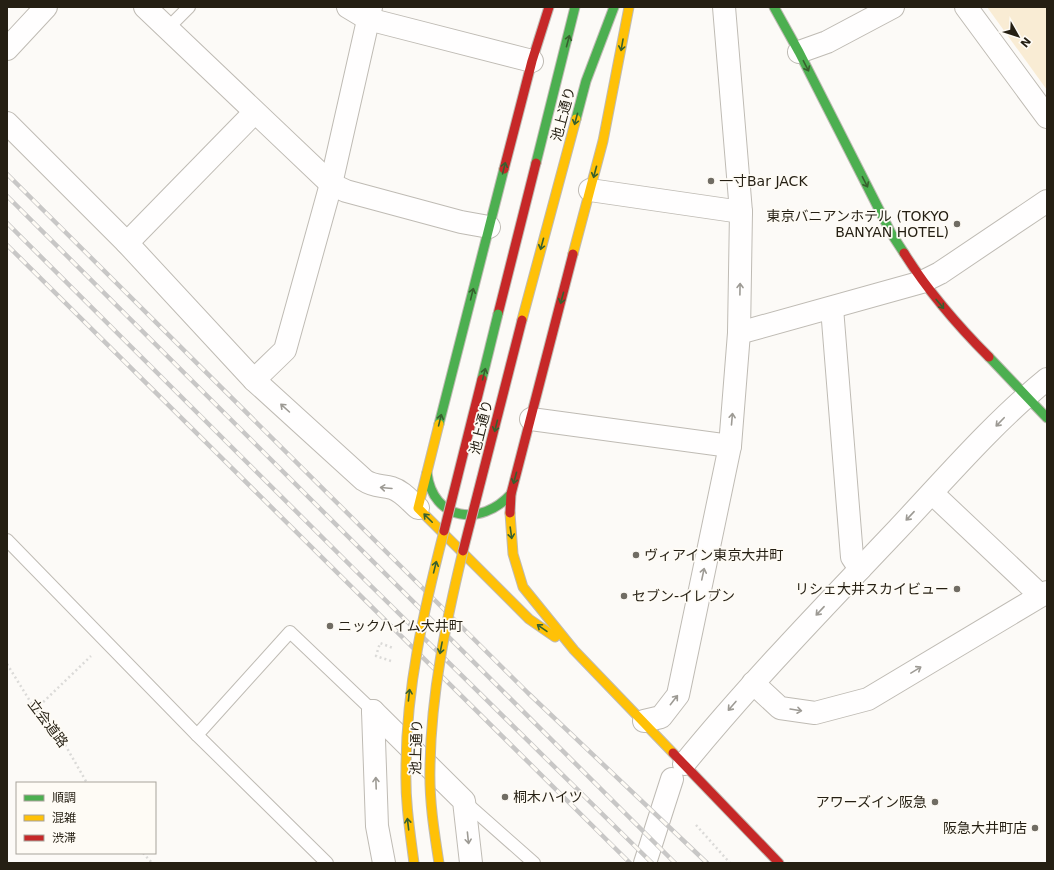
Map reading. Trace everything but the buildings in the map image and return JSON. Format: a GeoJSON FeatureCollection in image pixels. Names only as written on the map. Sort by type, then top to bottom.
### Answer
{"type":"FeatureCollection","features":[{"type":"Feature","properties":{"kind":"main road"},"geometry":{"type":"LineString","coordinates":[[549,7],[532,61],[418,508],[529,619],[574,650]]}},
{"type":"Feature","properties":{"kind":"main road","name":"池上通り"},"geometry":{"type":"LineString","coordinates":[[414,863],[405,789],[406,721],[410,686],[430,584],[575,7]]}},
{"type":"Feature","properties":{"kind":"main road","name":"池上通り"},"geometry":{"type":"LineString","coordinates":[[439,863],[429,789],[431,727],[437,670],[458,569],[522,320],[586,81],[614,7]]}},
{"type":"Feature","properties":{"kind":"main road"},"geometry":{"type":"LineString","coordinates":[[629,7],[615,85],[590,190],[511,494],[509,520],[514,554],[523,587],[574,650],[644,721],[678,772],[720,804],[779,863]]}},
{"type":"Feature","properties":{"kind":"main road"},"geometry":{"type":"LineString","coordinates":[[774,7],[799,52],[891,233],[922,282],[959,327],[1027,395],[1047,418]]}},
{"type":"Feature","properties":{"kind":"main road"},"geometry":{"type":"LineString","coordinates":[[427,473],[429,486],[435,498],[446,507],[459,514],[476,516],[489,512],[502,505],[511,494]]}},
{"type":"Feature","properties":{"kind":"street"},"geometry":{"type":"LineString","coordinates":[[7,49],[46,7]]}},
{"type":"Feature","properties":{"kind":"street"},"geometry":{"type":"LineString","coordinates":[[144,7],[254,113],[331,184],[346,192],[461,222],[489,227]]}},
{"type":"Feature","properties":{"kind":"street"},"geometry":{"type":"LineString","coordinates":[[348,7],[532,61]]}},
{"type":"Feature","properties":{"kind":"street"},"geometry":{"type":"LineString","coordinates":[[644,721],[661,716],[678,695],[730,446],[739,333],[741,212],[724,7]]}},
{"type":"Feature","properties":{"kind":"street"},"geometry":{"type":"LineString","coordinates":[[799,52],[827,42],[893,7]]}},
{"type":"Feature","properties":{"kind":"street"},"geometry":{"type":"LineString","coordinates":[[966,7],[1047,117]]}},
{"type":"Feature","properties":{"kind":"street"},"geometry":{"type":"LineString","coordinates":[[254,380],[285,350],[331,184],[370,13]]}},
{"type":"Feature","properties":{"kind":"street"},"geometry":{"type":"LineString","coordinates":[[127,243],[254,113]]}},
{"type":"Feature","properties":{"kind":"street"},"geometry":{"type":"LineString","coordinates":[[7,123],[127,243],[254,380],[364,480],[380,488],[392,488],[397,490],[418,508]]}},
{"type":"Feature","properties":{"kind":"street"},"geometry":{"type":"LineString","coordinates":[[590,190],[741,212]]}},
{"type":"Feature","properties":{"kind":"street"},"geometry":{"type":"LineString","coordinates":[[739,333],[922,282],[940,273],[1047,201]]}},
{"type":"Feature","properties":{"kind":"street"},"geometry":{"type":"LineString","coordinates":[[832,308],[852,557],[860,569]]}},
{"type":"Feature","properties":{"kind":"street"},"geometry":{"type":"LineString","coordinates":[[645,863],[678,772],[753,683],[860,569],[1027,395],[1047,379]]}},
{"type":"Feature","properties":{"kind":"street"},"geometry":{"type":"LineString","coordinates":[[531,418],[730,446]]}},
{"type":"Feature","properties":{"kind":"street"},"geometry":{"type":"LineString","coordinates":[[753,683],[780,708],[814,713],[868,699],[1044,594],[932,493]]}},
{"type":"Feature","properties":{"kind":"street"},"geometry":{"type":"LineString","coordinates":[[373,711],[464,801],[471,863]]}},
{"type":"Feature","properties":{"kind":"street"},"geometry":{"type":"LineString","coordinates":[[373,711],[377,826],[384,863]]}},
{"type":"Feature","properties":{"kind":"lane"},"geometry":{"type":"LineString","coordinates":[[167,29],[189,7]]}},
{"type":"Feature","properties":{"kind":"lane"},"geometry":{"type":"LineString","coordinates":[[7,540],[197,735],[327,863]]}},
{"type":"Feature","properties":{"kind":"lane"},"geometry":{"type":"LineString","coordinates":[[197,735],[290,632],[373,711]]}},
{"type":"Feature","properties":{"kind":"lane"},"geometry":{"type":"LineString","coordinates":[[464,801],[534,863]]}},
{"type":"Feature","properties":{"kind":"path"},"geometry":{"type":"LineString","coordinates":[[36,709],[106,641]]}},
{"type":"Feature","properties":{"kind":"path"},"geometry":{"type":"LineString","coordinates":[[394,648],[380,643],[376,656],[398,663]]}},
{"type":"Feature","properties":{"kind":"path","name":"立会道路"},"geometry":{"type":"LineString","coordinates":[[7,664],[36,709],[60,736],[86,782]]}},
{"type":"Feature","properties":{"kind":"path"},"geometry":{"type":"LineString","coordinates":[[696,825],[730,863]]}},
{"type":"Feature","properties":{"kind":"path"},"geometry":{"type":"LineString","coordinates":[[144,854],[152,863]]}},
{"type":"Feature","properties":{"kind":"shaded area"},"geometry":{"type":"Polygon","coordinates":[[[987,7],[1047,7],[1047,90],[987,7]]]}},
{"type":"Feature","properties":{"kind":"railway"},"geometry":{"type":"LineString","coordinates":[[7,174],[528,693],[707,863]]}},
{"type":"Feature","properties":{"kind":"railway"},"geometry":{"type":"LineString","coordinates":[[7,196],[675,863]]}},
{"type":"Feature","properties":{"kind":"railway"},"geometry":{"type":"LineString","coordinates":[[7,223],[365,580],[652,863]]}},
{"type":"Feature","properties":{"kind":"railway"},"geometry":{"type":"LineString","coordinates":[[7,245],[630,863]]}},
{"type":"Feature","properties":{"kind":"traffic: fast"},"geometry":{"type":"LineString","coordinates":[[536,163],[575,7]]}},
{"type":"Feature","properties":{"kind":"traffic: fast"},"geometry":{"type":"LineString","coordinates":[[576,119],[586,81],[614,7]]}},
{"type":"Feature","properties":{"kind":"traffic: fast"},"geometry":{"type":"LineString","coordinates":[[774,7],[799,52],[891,233],[904,253]]}},
{"type":"Feature","properties":{"kind":"traffic: fast"},"geometry":{"type":"LineString","coordinates":[[439,424],[504,169]]}},
{"type":"Feature","properties":{"kind":"traffic: fast"},"geometry":{"type":"LineString","coordinates":[[482,379],[498,314]]}},
{"type":"Feature","properties":{"kind":"traffic: fast"},"geometry":{"type":"LineString","coordinates":[[989,357],[1047,418]]}},
{"type":"Feature","properties":{"kind":"traffic: fast"},"geometry":{"type":"LineString","coordinates":[[427,473],[431,489],[438,501],[448,509],[460,514],[473,515],[486,511],[499,505],[511,494]]}},
{"type":"Feature","properties":{"kind":"traffic: slow"},"geometry":{"type":"LineString","coordinates":[[573,254],[603,141],[629,7]]}},
{"type":"Feature","properties":{"kind":"traffic: slow"},"geometry":{"type":"LineString","coordinates":[[522,320],[576,119]]}},
{"type":"Feature","properties":{"kind":"traffic: slow"},"geometry":{"type":"LineString","coordinates":[[439,424],[418,508],[529,619],[555,637]]}},
{"type":"Feature","properties":{"kind":"traffic: slow"},"geometry":{"type":"LineString","coordinates":[[510,513],[513,554],[523,587],[574,650],[673,753]]}},
{"type":"Feature","properties":{"kind":"traffic: slow"},"geometry":{"type":"LineString","coordinates":[[414,863],[406,793],[409,709],[423,619],[444,531]]}},
{"type":"Feature","properties":{"kind":"traffic: slow"},"geometry":{"type":"LineString","coordinates":[[439,863],[430,791],[433,712],[445,631],[463,551]]}},
{"type":"Feature","properties":{"kind":"traffic: jam"},"geometry":{"type":"LineString","coordinates":[[504,169],[532,61],[549,7]]}},
{"type":"Feature","properties":{"kind":"traffic: jam"},"geometry":{"type":"LineString","coordinates":[[498,314],[536,163]]}},
{"type":"Feature","properties":{"kind":"traffic: jam"},"geometry":{"type":"LineString","coordinates":[[904,253],[923,281],[944,307],[989,357]]}},
{"type":"Feature","properties":{"kind":"traffic: jam"},"geometry":{"type":"LineString","coordinates":[[510,513],[511,494],[573,254]]}},
{"type":"Feature","properties":{"kind":"traffic: jam"},"geometry":{"type":"LineString","coordinates":[[463,551],[522,320]]}},
{"type":"Feature","properties":{"kind":"traffic: jam"},"geometry":{"type":"LineString","coordinates":[[444,531],[482,379]]}},
{"type":"Feature","properties":{"kind":"traffic: jam"},"geometry":{"type":"LineString","coordinates":[[673,753],[779,863]]}},
{"type":"Feature","properties":{"kind":"place","name":"一寸Bar JACK"},"geometry":{"type":"Point","coordinates":[711,181]}},
{"type":"Feature","properties":{"kind":"place","name":"東京バニアンホテル (TOKYO BANYAN HOTEL)"},"geometry":{"type":"Point","coordinates":[957,224]}},
{"type":"Feature","properties":{"kind":"place","name":"ヴィアイン東京大井町"},"geometry":{"type":"Point","coordinates":[636,555]}},
{"type":"Feature","properties":{"kind":"place","name":"リシェ大井スカイビュー"},"geometry":{"type":"Point","coordinates":[957,589]}},
{"type":"Feature","properties":{"kind":"place","name":"セブン-イレブン"},"geometry":{"type":"Point","coordinates":[624,596]}},
{"type":"Feature","properties":{"kind":"place","name":"ニックハイム大井町"},"geometry":{"type":"Point","coordinates":[330,626]}},
{"type":"Feature","properties":{"kind":"place","name":"桐木ハイツ"},"geometry":{"type":"Point","coordinates":[505,797]}},
{"type":"Feature","properties":{"kind":"place","name":"アワーズイン阪急"},"geometry":{"type":"Point","coordinates":[935,802]}},
{"type":"Feature","properties":{"kind":"place","name":"阪急大井町店"},"geometry":{"type":"Point","coordinates":[1035,828]}}]}
